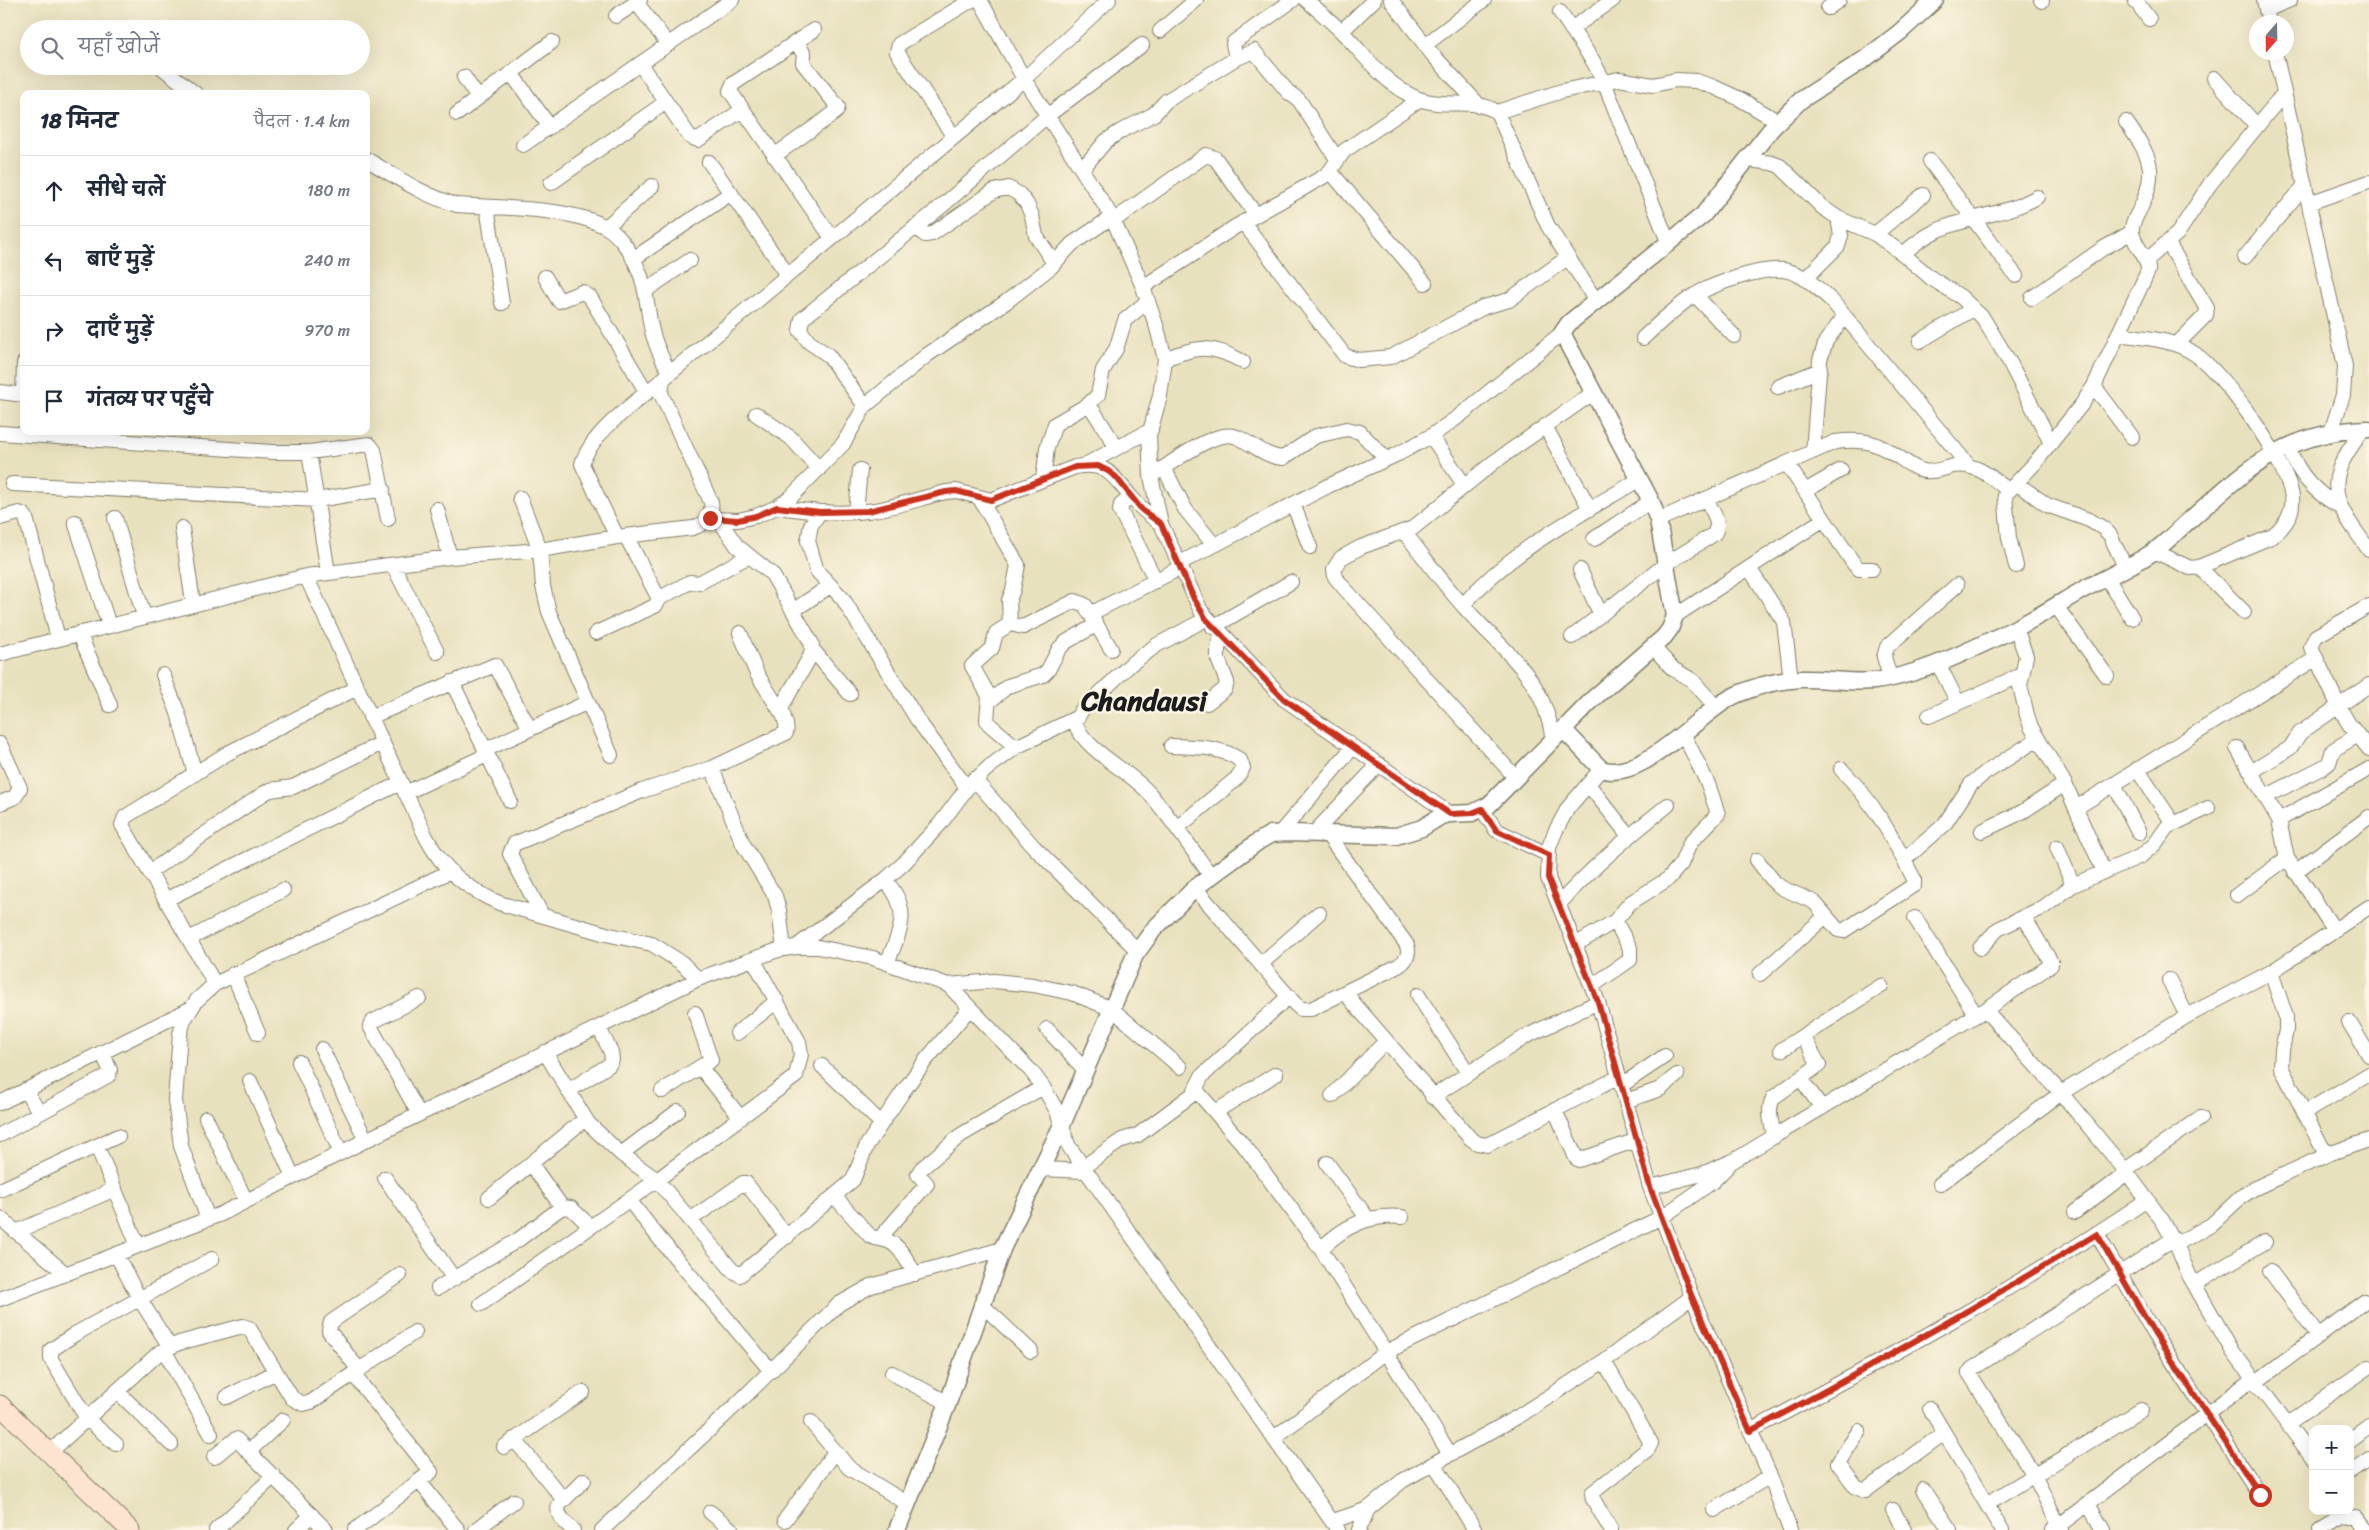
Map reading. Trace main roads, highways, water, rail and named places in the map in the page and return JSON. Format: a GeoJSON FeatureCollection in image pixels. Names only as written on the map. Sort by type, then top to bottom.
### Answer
{"type":"FeatureCollection","features":[{"type":"Feature","properties":{"kind":"main road"},"geometry":{"type":"LineString","coordinates":[[0,1405],[130,1530]]}},
{"type":"Feature","properties":{"kind":"district","name":"Chandausi"},"geometry":{"type":"Point","coordinates":[1144,700]}}]}
